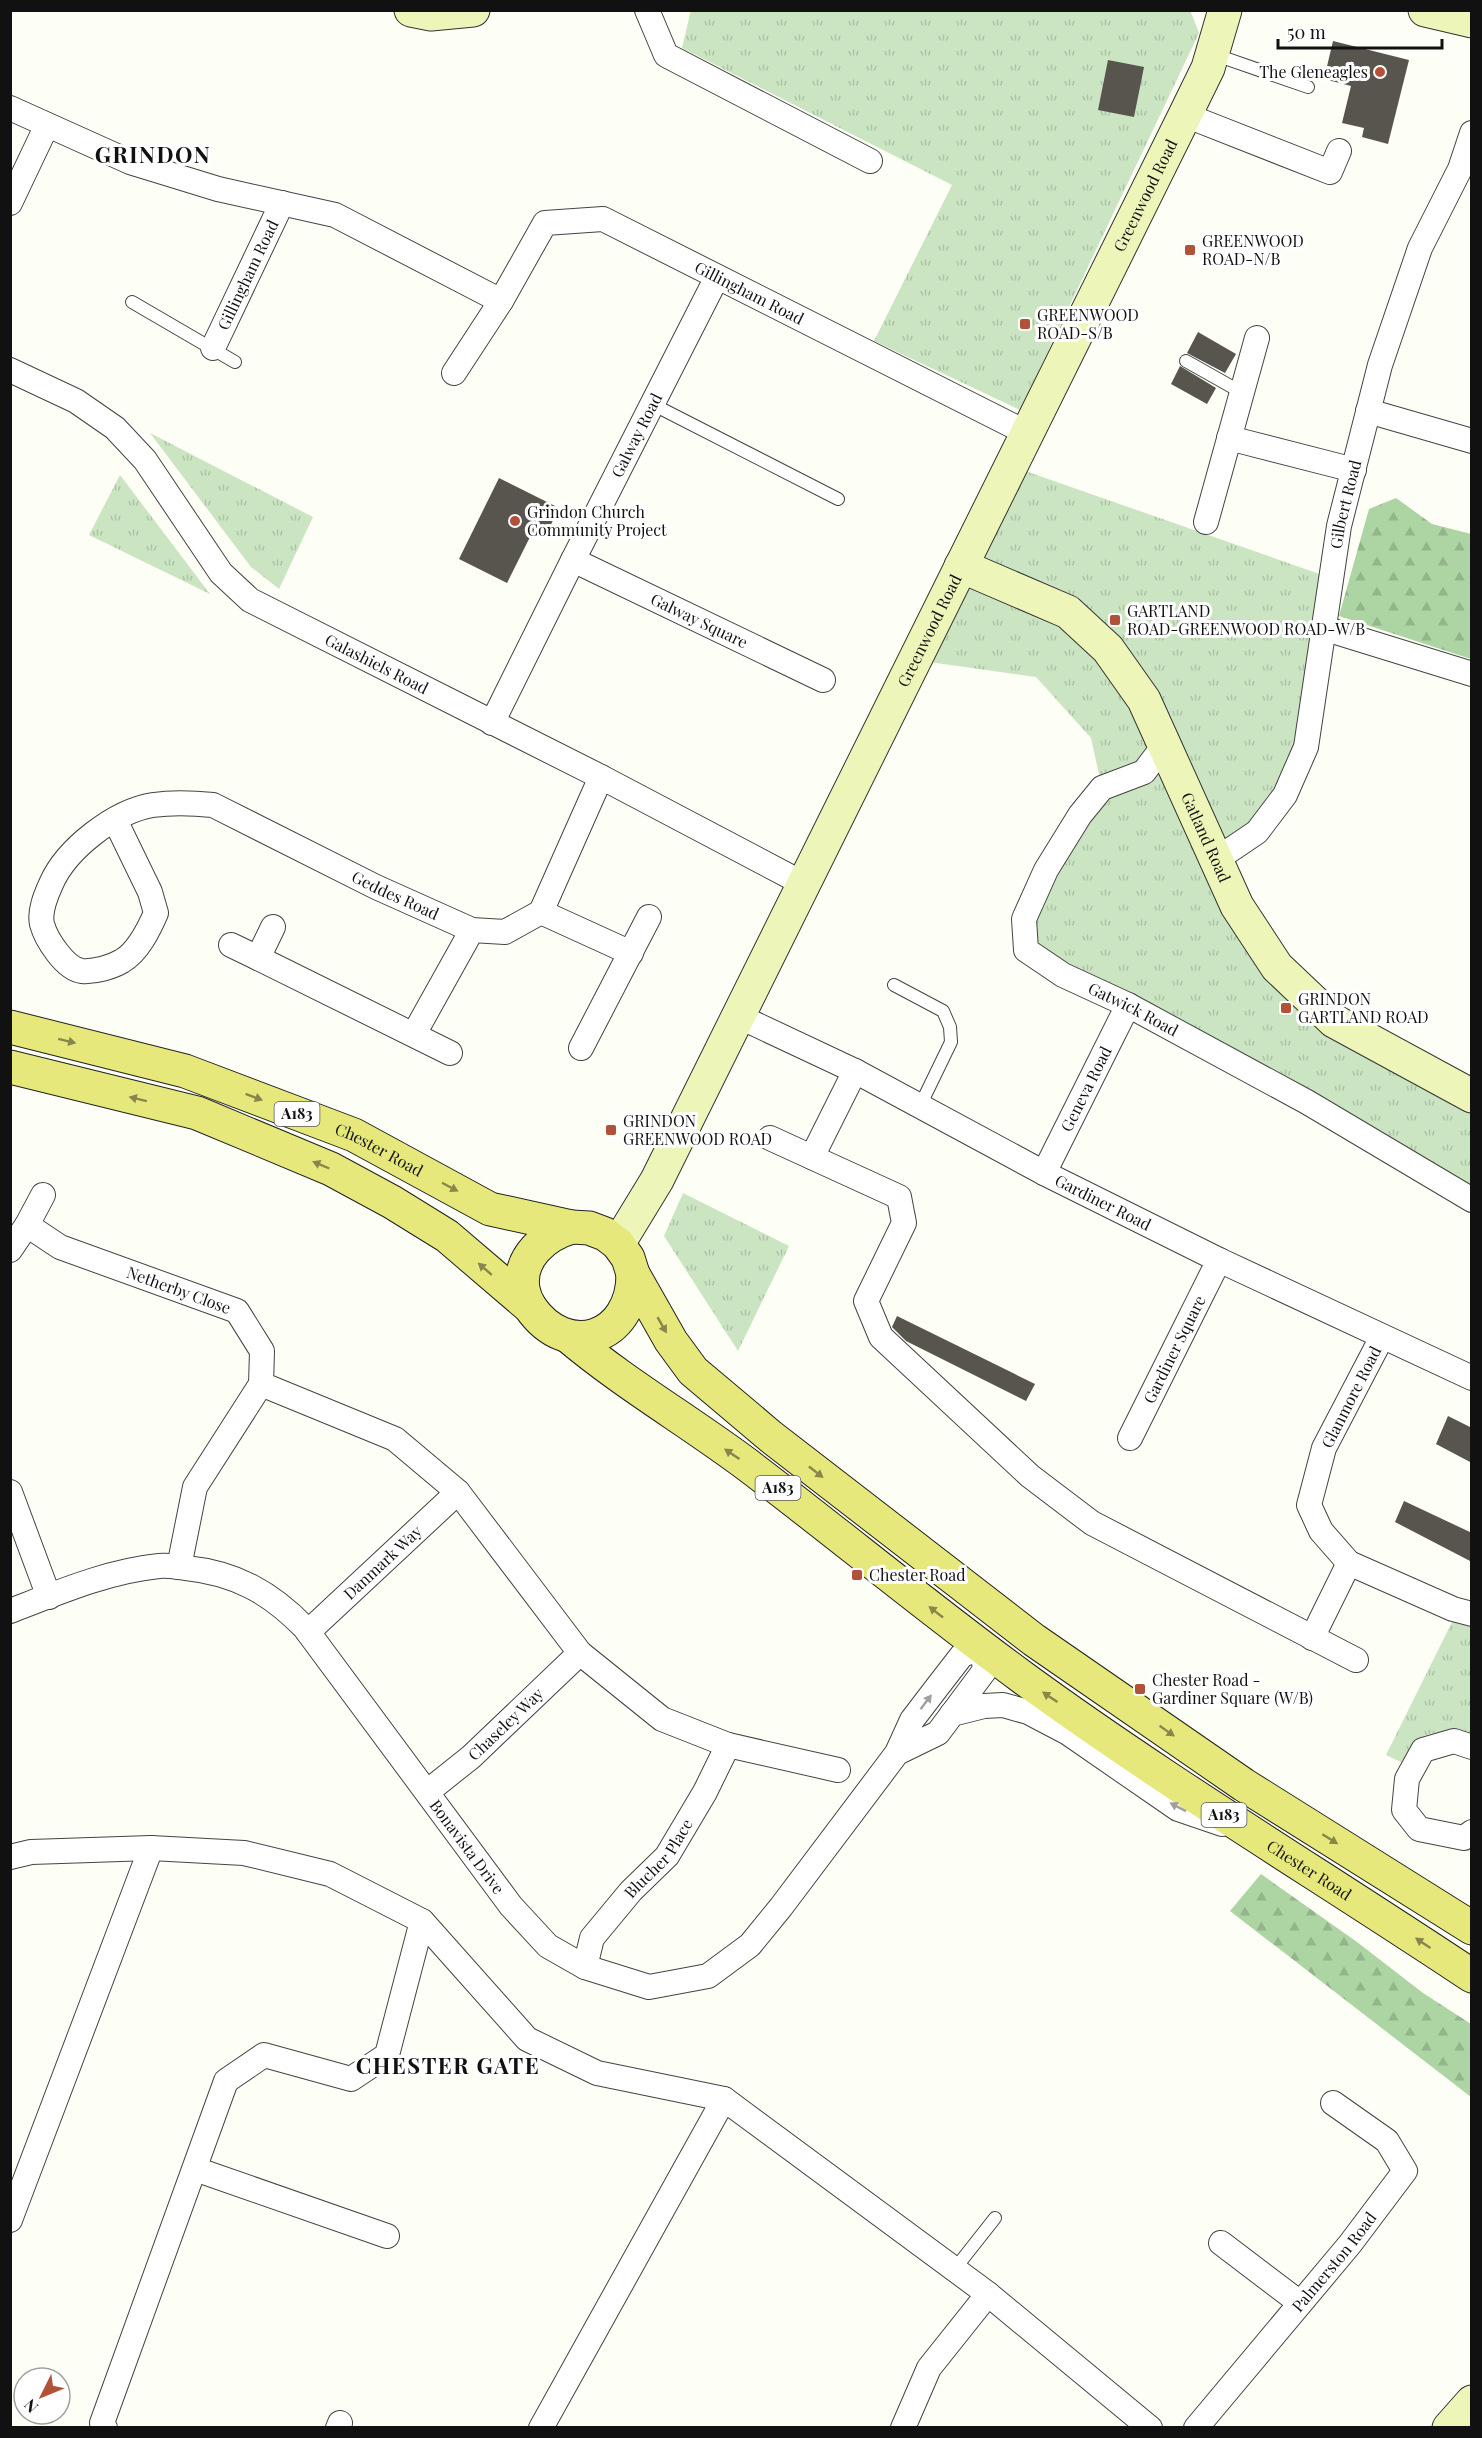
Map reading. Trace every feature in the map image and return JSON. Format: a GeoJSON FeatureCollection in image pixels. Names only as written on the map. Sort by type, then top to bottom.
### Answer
{"type":"FeatureCollection","features":[{"type":"Feature","properties":{"kind":"main road","name":"Chester Road"},"geometry":{"type":"LineString","coordinates":[[10,1027],[185,1071],[354,1135],[490,1209],[597,1231],[618,1244]]}},
{"type":"Feature","properties":{"kind":"main road","name":"Chester Road"},"geometry":{"type":"LineString","coordinates":[[10,1067],[197,1113],[331,1169],[392,1202],[447,1236],[530,1307]]}},
{"type":"Feature","properties":{"kind":"main road","name":"Chester Road"},"geometry":{"type":"LineString","coordinates":[[572,1227],[555,1232],[540,1242],[529,1257],[523,1289],[539,1321],[552,1331],[568,1336],[602,1365],[746,1464],[1024,1679],[1252,1835],[1472,1976]]}},
{"type":"Feature","properties":{"kind":"main road","name":"A183"},"geometry":{"type":"LineString","coordinates":[[618,1244],[628,1258],[633,1274],[671,1341],[693,1371],[770,1436],[1004,1617],[1244,1785],[1472,1928]]}},
{"type":"Feature","properties":{"kind":"main road"},"geometry":{"type":"LineString","coordinates":[[568,1336],[588,1337],[616,1323],[627,1308],[633,1292],[633,1274]]}},
{"type":"Feature","properties":{"kind":"main road"},"geometry":{"type":"LineString","coordinates":[[982,1647],[1004,1617]]}},
{"type":"Feature","properties":{"kind":"street"},"geometry":{"type":"LineString","coordinates":[[411,10],[431,14],[473,10]]}},
{"type":"Feature","properties":{"kind":"street"},"geometry":{"type":"LineString","coordinates":[[647,10],[666,55],[870,161]]}},
{"type":"Feature","properties":{"kind":"street","name":"Greenwood Road"},"geometry":{"type":"LineString","coordinates":[[618,1244],[657,1180],[1185,115],[1208,68],[1225,10]]}},
{"type":"Feature","properties":{"kind":"street"},"geometry":{"type":"LineString","coordinates":[[1425,10],[1472,21]]}},
{"type":"Feature","properties":{"kind":"street","name":"Gillingham Road"},"geometry":{"type":"LineString","coordinates":[[10,108],[130,162],[218,189],[335,215],[501,301]]}},
{"type":"Feature","properties":{"kind":"street"},"geometry":{"type":"LineString","coordinates":[[1185,115],[1330,172],[1339,151]]}},
{"type":"Feature","properties":{"kind":"street"},"geometry":{"type":"LineString","coordinates":[[10,202],[47,125]]}},
{"type":"Feature","properties":{"kind":"street","name":"Gilbert Road"},"geometry":{"type":"LineString","coordinates":[[1217,859],[1257,832],[1285,795],[1306,747],[1339,526],[1380,365],[1420,248],[1460,169],[1472,133]]}},
{"type":"Feature","properties":{"kind":"street","name":"Gillingham Road"},"geometry":{"type":"LineString","coordinates":[[213,348],[282,203]]}},
{"type":"Feature","properties":{"kind":"street","name":"Gillingham Road"},"geometry":{"type":"LineString","coordinates":[[454,373],[501,301],[545,223],[603,219],[1027,433]]}},
{"type":"Feature","properties":{"kind":"street","name":"Galway Road"},"geometry":{"type":"LineString","coordinates":[[492,723],[717,277]]}},
{"type":"Feature","properties":{"kind":"street"},"geometry":{"type":"LineString","coordinates":[[1206,522],[1257,338]]}},
{"type":"Feature","properties":{"kind":"street","name":"Galashiels Road"},"geometry":{"type":"LineString","coordinates":[[10,370],[76,401],[116,428],[145,460],[221,573],[250,600],[601,777],[804,884]]}},
{"type":"Feature","properties":{"kind":"street"},"geometry":{"type":"LineString","coordinates":[[1368,411],[1472,441]]}},
{"type":"Feature","properties":{"kind":"street"},"geometry":{"type":"LineString","coordinates":[[1229,438],[1354,470]]}},
{"type":"Feature","properties":{"kind":"street","name":"Galway Square"},"geometry":{"type":"LineString","coordinates":[[573,560],[824,680]]}},
{"type":"Feature","properties":{"kind":"street","name":"Gatland Road"},"geometry":{"type":"LineString","coordinates":[[961,566],[1068,612],[1108,649],[1144,700],[1237,906],[1277,967],[1334,1021],[1472,1096]]}},
{"type":"Feature","properties":{"kind":"street"},"geometry":{"type":"LineString","coordinates":[[1323,628],[1472,674]]}},
{"type":"Feature","properties":{"kind":"street","name":"Gatwick Road"},"geometry":{"type":"LineString","coordinates":[[1165,744],[1144,772],[1102,788],[1080,814],[1046,870],[1024,919],[1026,950],[1063,975],[1128,1005],[1307,1102],[1472,1200]]}},
{"type":"Feature","properties":{"kind":"street"},"geometry":{"type":"LineString","coordinates":[[601,777],[542,912],[630,953]]}},
{"type":"Feature","properties":{"kind":"street","name":"Geddes Road"},"geometry":{"type":"LineString","coordinates":[[115,820],[150,892],[156,913],[148,930],[124,960],[107,968],[81,971],[63,960],[50,943],[41,922],[45,899],[56,873],[94,832],[115,820],[151,806],[187,802],[213,805],[375,887],[472,930],[505,932],[542,912]]}},
{"type":"Feature","properties":{"kind":"street"},"geometry":{"type":"LineString","coordinates":[[581,1048],[650,917]]}},
{"type":"Feature","properties":{"kind":"street"},"geometry":{"type":"LineString","coordinates":[[258,958],[273,927]]}},
{"type":"Feature","properties":{"kind":"street"},"geometry":{"type":"LineString","coordinates":[[414,1034],[472,930]]}},
{"type":"Feature","properties":{"kind":"street"},"geometry":{"type":"LineString","coordinates":[[231,945],[450,1053]]}},
{"type":"Feature","properties":{"kind":"street","name":"Geneva Road"},"geometry":{"type":"LineString","coordinates":[[1044,1173],[1128,1005]]}},
{"type":"Feature","properties":{"kind":"street","name":"Gardiner Road"},"geometry":{"type":"LineString","coordinates":[[738,1016],[855,1071],[1044,1173],[1219,1260],[1472,1378]]}},
{"type":"Feature","properties":{"kind":"street"},"geometry":{"type":"LineString","coordinates":[[812,1158],[855,1071]]}},
{"type":"Feature","properties":{"kind":"street"},"geometry":{"type":"LineString","coordinates":[[770,1138],[898,1197],[904,1223],[866,1301],[881,1337],[1029,1476],[1092,1523],[1356,1660]]}},
{"type":"Feature","properties":{"kind":"street"},"geometry":{"type":"LineString","coordinates":[[10,1250],[43,1195]]}},
{"type":"Feature","properties":{"kind":"street","name":"Netherby Close"},"geometry":{"type":"LineString","coordinates":[[27,1225],[60,1247],[237,1311],[262,1351],[261,1384]]}},
{"type":"Feature","properties":{"kind":"street","name":"Gardiner Square"},"geometry":{"type":"LineString","coordinates":[[1130,1438],[1219,1260]]}},
{"type":"Feature","properties":{"kind":"street","name":"Glanmore Road"},"geometry":{"type":"LineString","coordinates":[[1382,1337],[1324,1448],[1310,1505],[1321,1531],[1350,1563],[1453,1609],[1472,1614]]}},
{"type":"Feature","properties":{"kind":"street"},"geometry":{"type":"LineString","coordinates":[[179,1568],[195,1487],[261,1384],[395,1439],[458,1492],[580,1653],[637,1701],[663,1719],[728,1745],[838,1770]]}},
{"type":"Feature","properties":{"kind":"street"},"geometry":{"type":"LineString","coordinates":[[10,1492],[49,1597]]}},
{"type":"Feature","properties":{"kind":"street","name":"Danmark Way"},"geometry":{"type":"LineString","coordinates":[[308,1632],[458,1492]]}},
{"type":"Feature","properties":{"kind":"street"},"geometry":{"type":"LineString","coordinates":[[1312,1638],[1350,1563]]}},
{"type":"Feature","properties":{"kind":"street","name":"Bonavista Drive"},"geometry":{"type":"LineString","coordinates":[[10,1611],[117,1574],[160,1566],[206,1570],[240,1580],[283,1605],[308,1632],[511,1906],[548,1946],[585,1967],[649,1987],[708,1976],[750,1945],[897,1753],[912,1720],[962,1655],[982,1647],[985,1670],[938,1733],[897,1753]]}},
{"type":"Feature","properties":{"kind":"street","name":"Chaseley Way"},"geometry":{"type":"LineString","coordinates":[[427,1792],[471,1757],[580,1653]]}},
{"type":"Feature","properties":{"kind":"street"},"geometry":{"type":"LineString","coordinates":[[952,1714],[984,1706],[1003,1705],[1028,1712],[1068,1733],[1178,1809],[1252,1835]]}},
{"type":"Feature","properties":{"kind":"street"},"geometry":{"type":"LineString","coordinates":[[1472,1747],[1454,1741],[1424,1750],[1407,1779],[1404,1810],[1419,1829],[1464,1838],[1472,1832]]}},
{"type":"Feature","properties":{"kind":"street","name":"Blucher Place"},"geometry":{"type":"LineString","coordinates":[[585,1967],[592,1938],[631,1891],[667,1856],[705,1792],[728,1745]]}},
{"type":"Feature","properties":{"kind":"street"},"geometry":{"type":"LineString","coordinates":[[10,2220],[151,1848]]}},
{"type":"Feature","properties":{"kind":"street"},"geometry":{"type":"LineString","coordinates":[[10,1857],[31,1852],[151,1848],[244,1853],[330,1874],[422,1921],[527,2039],[597,2073],[724,2099],[988,2294],[1150,2427]]}},
{"type":"Feature","properties":{"kind":"street"},"geometry":{"type":"LineString","coordinates":[[105,2427],[102,2423],[226,2081],[264,2055],[351,2079],[387,2055],[422,1921]]}},
{"type":"Feature","properties":{"kind":"street"},"geometry":{"type":"LineString","coordinates":[[541,2427],[724,2099]]}},
{"type":"Feature","properties":{"kind":"street","name":"Palmerston Road"},"geometry":{"type":"LineString","coordinates":[[1196,2427],[1350,2244],[1405,2171],[1387,2141],[1333,2103]]}},
{"type":"Feature","properties":{"kind":"street"},"geometry":{"type":"LineString","coordinates":[[195,2169],[387,2236]]}},
{"type":"Feature","properties":{"kind":"street"},"geometry":{"type":"LineString","coordinates":[[1221,2243],[1300,2303]]}},
{"type":"Feature","properties":{"kind":"street"},"geometry":{"type":"LineString","coordinates":[[903,2427],[929,2368],[988,2294]]}},
{"type":"Feature","properties":{"kind":"street"},"geometry":{"type":"LineString","coordinates":[[1449,2427],[1472,2402]]}},
{"type":"Feature","properties":{"kind":"lane"},"geometry":{"type":"LineString","coordinates":[[1212,53],[1308,87]]}},
{"type":"Feature","properties":{"kind":"lane"},"geometry":{"type":"LineString","coordinates":[[132,302],[235,362]]}},
{"type":"Feature","properties":{"kind":"lane"},"geometry":{"type":"LineString","coordinates":[[1186,361],[1242,392]]}},
{"type":"Feature","properties":{"kind":"lane"},"geometry":{"type":"LineString","coordinates":[[652,405],[838,499]]}},
{"type":"Feature","properties":{"kind":"lane"},"geometry":{"type":"LineString","coordinates":[[894,985],[943,1011],[950,1027],[951,1042],[920,1106]]}},
{"type":"Feature","properties":{"kind":"lane"},"geometry":{"type":"LineString","coordinates":[[954,2270],[995,2218]]}},
{"type":"Feature","properties":{"kind":"green space"},"geometry":{"type":"Polygon","coordinates":[[[691,10],[1190,10],[1199,33],[1020,410],[874,341],[952,185],[682,48],[691,10]]]}},
{"type":"Feature","properties":{"kind":"green space"},"geometry":{"type":"Polygon","coordinates":[[[150,433],[313,517],[279,589],[251,567],[150,433]]]}},
{"type":"Feature","properties":{"kind":"green space"},"geometry":{"type":"Polygon","coordinates":[[[1011,466],[1331,578],[1285,795],[1217,859],[1277,967],[1471,1096],[1471,1200],[1026,950],[1024,919],[1102,788],[1091,738],[1036,677],[915,660],[1011,466]]]}},
{"type":"Feature","properties":{"kind":"green space"},"geometry":{"type":"Polygon","coordinates":[[[120,475],[210,594],[89,535],[120,475]]]}},
{"type":"Feature","properties":{"kind":"green space"},"geometry":{"type":"Polygon","coordinates":[[[1396,498],[1432,524],[1471,534],[1471,659],[1339,616],[1369,509],[1396,498]]]}},
{"type":"Feature","properties":{"kind":"green space"},"geometry":{"type":"Polygon","coordinates":[[[683,1193],[789,1246],[738,1351],[664,1236],[683,1193]]]}},
{"type":"Feature","properties":{"kind":"green space"},"geometry":{"type":"Polygon","coordinates":[[[1453,1620],[1471,1625],[1471,1736],[1445,1732],[1424,1736],[1417,1741],[1403,1763],[1386,1755],[1453,1620]]]}},
{"type":"Feature","properties":{"kind":"green space"},"geometry":{"type":"Polygon","coordinates":[[[1261,1874],[1357,1942],[1423,1993],[1471,2024],[1471,2097],[1230,1911],[1261,1874]]]}},
{"type":"Feature","properties":{"kind":"building"},"geometry":{"type":"Polygon","coordinates":[[[1333,41],[1409,60],[1388,144],[1362,137],[1364,128],[1342,123],[1351,86],[1324,79],[1333,41]]]}},
{"type":"Feature","properties":{"kind":"building"},"geometry":{"type":"Polygon","coordinates":[[[1108,60],[1144,67],[1134,117],[1098,110],[1108,60]]]}},
{"type":"Feature","properties":{"kind":"building"},"geometry":{"type":"Polygon","coordinates":[[[1198,332],[1236,354],[1225,373],[1187,353],[1198,332]]]}},
{"type":"Feature","properties":{"kind":"building"},"geometry":{"type":"Polygon","coordinates":[[[1180,366],[1216,388],[1207,404],[1171,384],[1180,366]]]}},
{"type":"Feature","properties":{"kind":"building","name":"Grindon Church Community Project"},"geometry":{"type":"Polygon","coordinates":[[[499,478],[559,508],[544,539],[532,533],[507,583],[459,559],[499,478]]]}},
{"type":"Feature","properties":{"kind":"building"},"geometry":{"type":"Polygon","coordinates":[[[897,1316],[1035,1384],[1026,1401],[906,1341],[892,1327],[897,1316]]]}},
{"type":"Feature","properties":{"kind":"building"},"geometry":{"type":"Polygon","coordinates":[[[1448,1416],[1472,1428],[1472,1463],[1436,1444],[1448,1416]]]}},
{"type":"Feature","properties":{"kind":"building"},"geometry":{"type":"Polygon","coordinates":[[[1404,1501],[1472,1533],[1472,1562],[1395,1522],[1404,1501]]]}},
{"type":"Feature","properties":{"kind":"place","name":"The Gleneagles"},"geometry":{"type":"Point","coordinates":[1380,72]}},
{"type":"Feature","properties":{"kind":"place","name":"GREENWOOD ROAD-N/B"},"geometry":{"type":"Point","coordinates":[1190,250]}},
{"type":"Feature","properties":{"kind":"place","name":"GREENWOOD ROAD-S/B"},"geometry":{"type":"Point","coordinates":[1025,324]}},
{"type":"Feature","properties":{"kind":"place","name":"Grindon Church Community Project"},"geometry":{"type":"Point","coordinates":[515,521]}},
{"type":"Feature","properties":{"kind":"place","name":"GARTLAND ROAD-GREENWOOD ROAD-W/B"},"geometry":{"type":"Point","coordinates":[1115,620]}},
{"type":"Feature","properties":{"kind":"place","name":"GRINDON GARTLAND ROAD"},"geometry":{"type":"Point","coordinates":[1286,1008]}},
{"type":"Feature","properties":{"kind":"place","name":"GRINDON GREENWOOD ROAD"},"geometry":{"type":"Point","coordinates":[611,1130]}},
{"type":"Feature","properties":{"kind":"place","name":"Chester Road"},"geometry":{"type":"Point","coordinates":[857,1575]}},
{"type":"Feature","properties":{"kind":"place","name":"Chester Road - Gardiner Square (W/B)"},"geometry":{"type":"Point","coordinates":[1140,1689]}},
{"type":"Feature","properties":{"kind":"district","name":"GRINDON"},"geometry":{"type":"Point","coordinates":[153,155]}},
{"type":"Feature","properties":{"kind":"district","name":"CHESTER GATE"},"geometry":{"type":"Point","coordinates":[448,2066]}}]}
